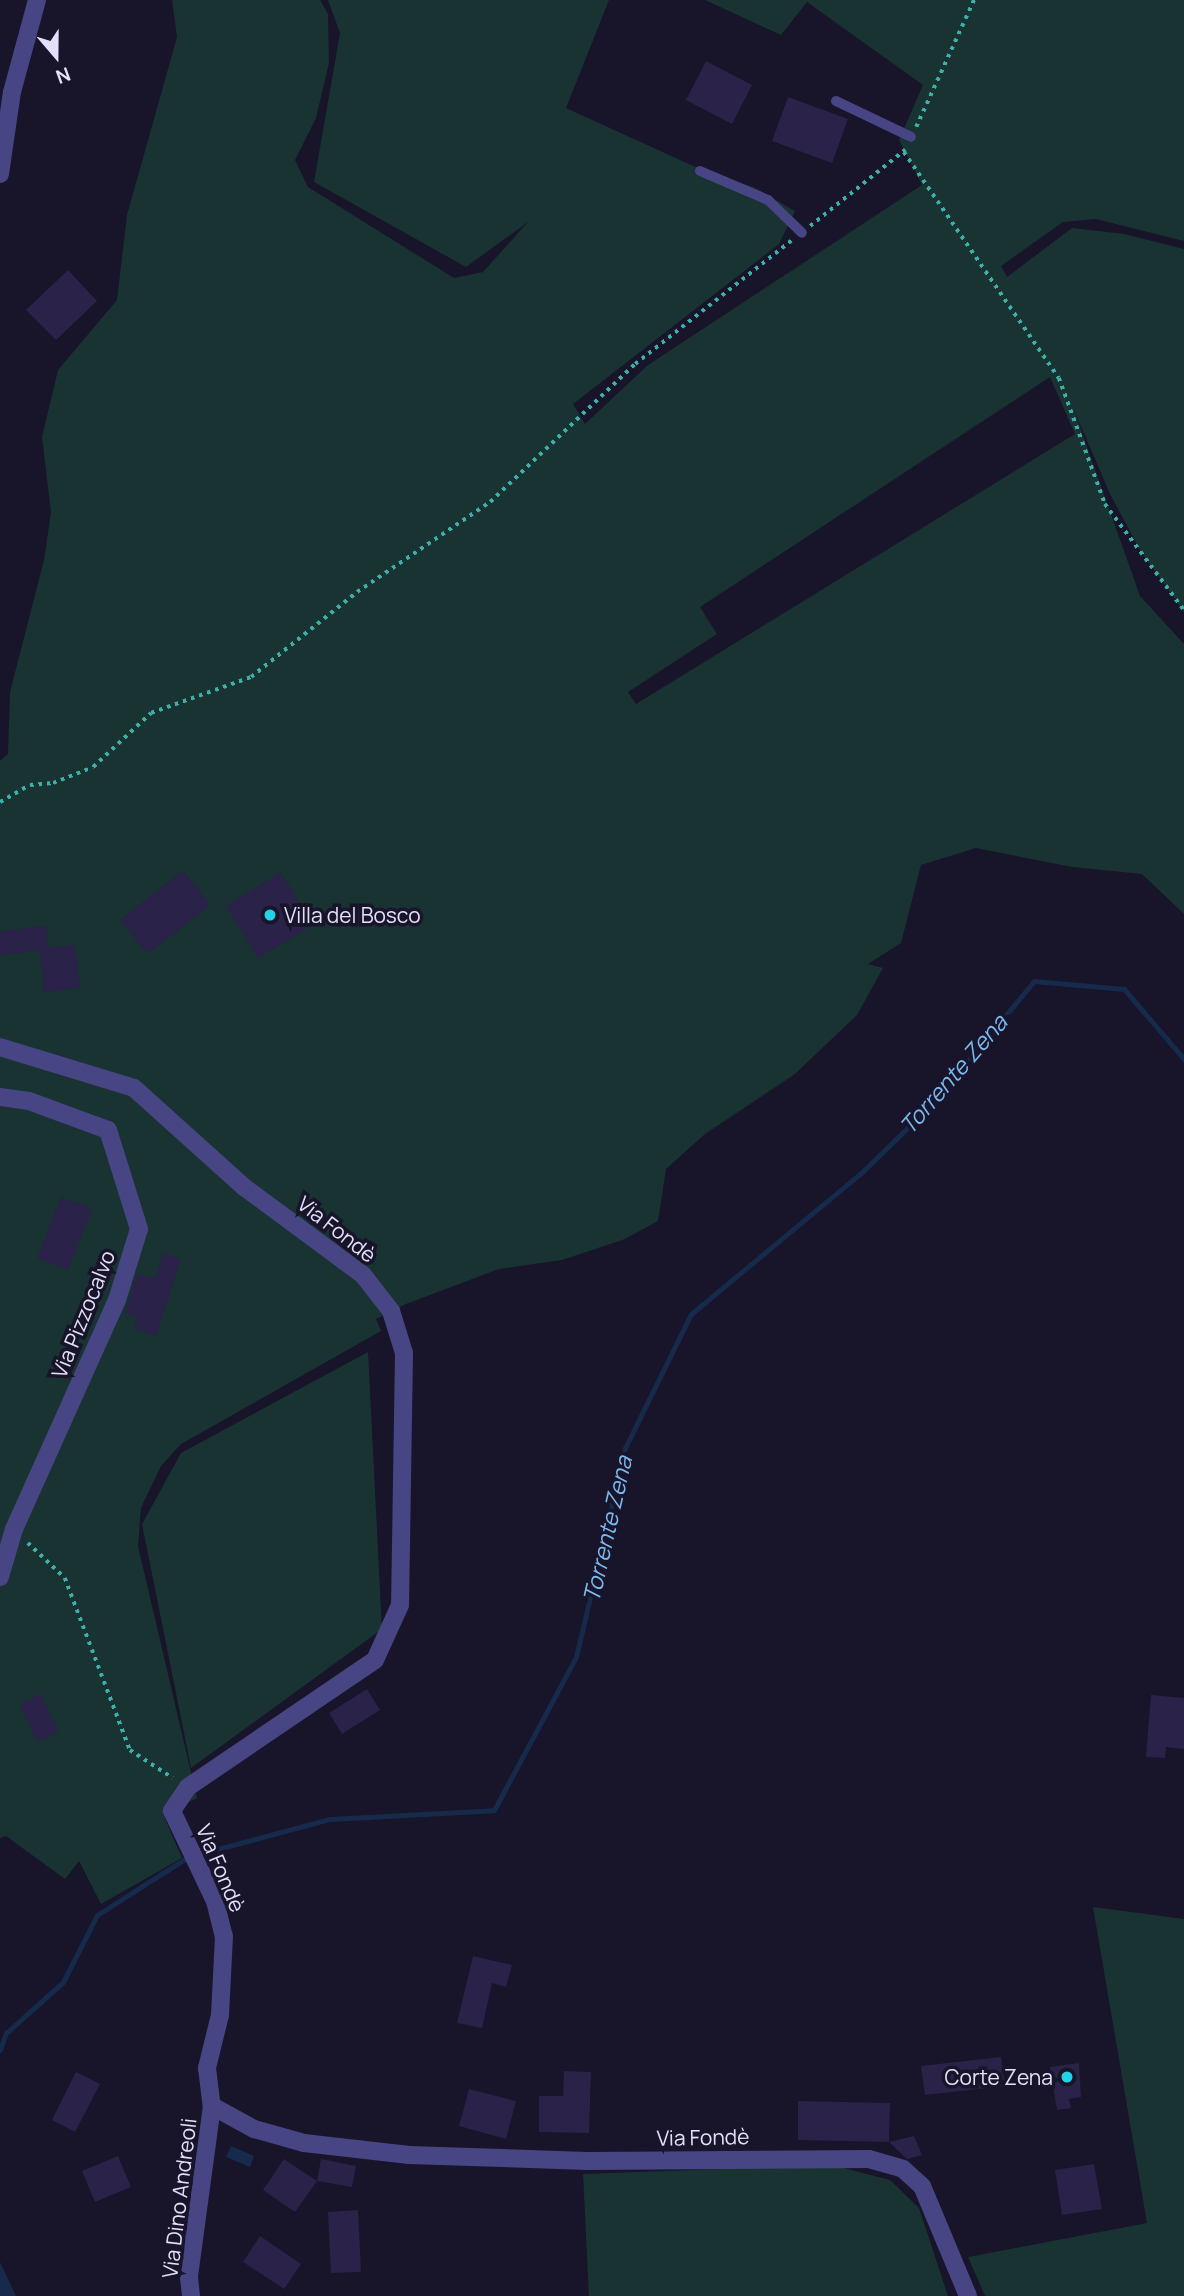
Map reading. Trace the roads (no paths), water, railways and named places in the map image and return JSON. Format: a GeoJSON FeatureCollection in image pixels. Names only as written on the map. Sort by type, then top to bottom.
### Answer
{"type":"FeatureCollection","features":[{"type":"Feature","properties":{"kind":"street"},"geometry":{"type":"LineString","coordinates":[[0,174],[12,92],[37,0]]}},
{"type":"Feature","properties":{"kind":"street","name":"Via Fondè"},"geometry":{"type":"LineString","coordinates":[[0,1047],[134,1088],[244,1187],[363,1275],[391,1311],[404,1353],[400,1605],[375,1660],[188,1787],[172,1811],[185,1846],[215,1901],[225,1936],[220,2015],[207,2068],[212,2106],[254,2129],[304,2143],[409,2155],[587,2161],[869,2160],[903,2169],[922,2186],[968,2296]]}},
{"type":"Feature","properties":{"kind":"street","name":"Via Pizzocalvo"},"geometry":{"type":"LineString","coordinates":[[0,1097],[29,1101],[108,1130],[139,1230],[117,1300],[14,1529],[0,1577]]}},
{"type":"Feature","properties":{"kind":"street","name":"Via Dino Andreoli"},"geometry":{"type":"LineString","coordinates":[[191,2296],[189,2277],[212,2106]]}},
{"type":"Feature","properties":{"kind":"lane"},"geometry":{"type":"LineString","coordinates":[[836,101],[911,137]]}},
{"type":"Feature","properties":{"kind":"lane"},"geometry":{"type":"LineString","coordinates":[[700,171],[768,200],[802,233]]}},
{"type":"Feature","properties":{"kind":"water"},"geometry":{"type":"Polygon","coordinates":[[[231,2146],[254,2156],[250,2167],[226,2157],[231,2146]]]}},
{"type":"Feature","properties":{"kind":"water"},"geometry":{"type":"Polygon","coordinates":[[[0,2262],[16,2296],[0,2296],[0,2262]]]}},
{"type":"Feature","properties":{"kind":"waterway","name":"Torrente Zena"},"geometry":{"type":"LineString","coordinates":[[0,2050],[6,2033],[63,1982],[97,1915],[188,1857],[330,1819],[494,1810],[576,1657],[625,1448],[691,1314],[861,1173],[932,1104],[1034,981],[1124,989],[1184,1059]]}},
{"type":"Feature","properties":{"kind":"place","name":"Villa del Bosco"},"geometry":{"type":"Point","coordinates":[270,915]}},
{"type":"Feature","properties":{"kind":"place","name":"Corte Zena"},"geometry":{"type":"Point","coordinates":[1067,2077]}}]}
